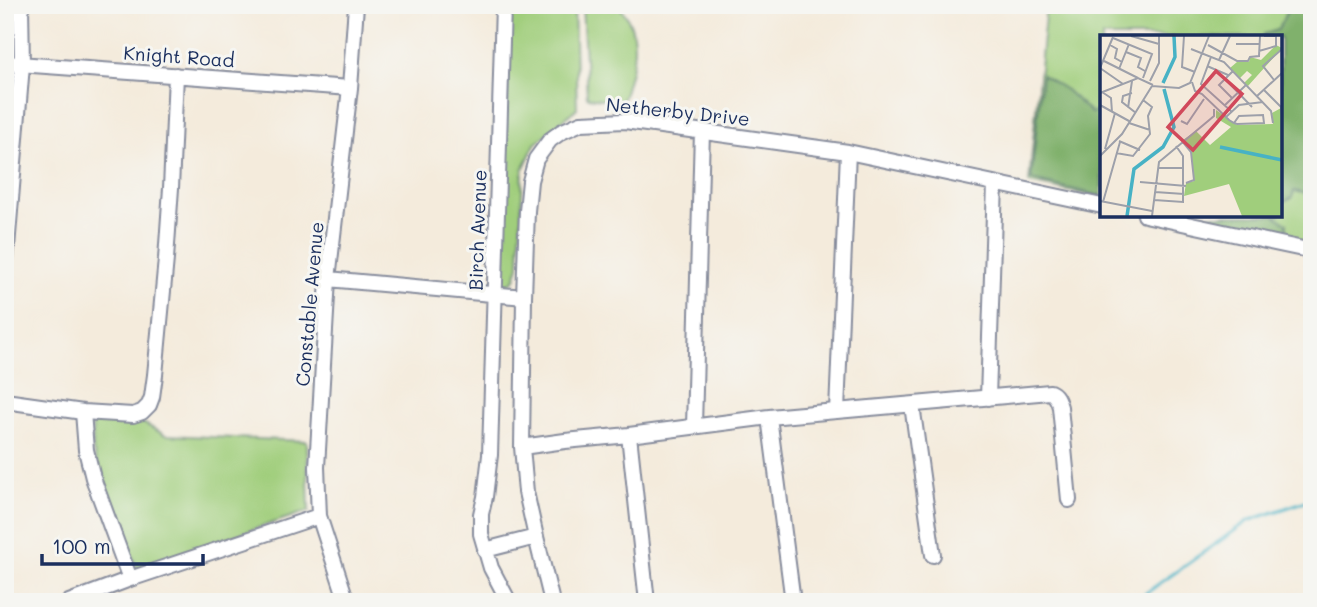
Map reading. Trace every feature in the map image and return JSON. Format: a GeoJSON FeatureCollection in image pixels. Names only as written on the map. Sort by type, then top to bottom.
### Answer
{"type":"FeatureCollection","features":[{"type":"Feature","properties":{"kind":"street"},"geometry":{"type":"LineString","coordinates":[[5,272],[22,65],[21,5]]}},
{"type":"Feature","properties":{"kind":"street","name":"Constable Avenue"},"geometry":{"type":"LineString","coordinates":[[348,602],[319,516],[317,467],[328,278],[350,88],[356,5]]}},
{"type":"Feature","properties":{"kind":"street","name":"Birch Avenue"},"geometry":{"type":"LineString","coordinates":[[503,5],[490,455],[481,514],[481,534],[491,568],[509,602]]}},
{"type":"Feature","properties":{"kind":"street","name":"Knight Road"},"geometry":{"type":"LineString","coordinates":[[5,63],[350,88]]}},
{"type":"Feature","properties":{"kind":"street"},"geometry":{"type":"LineString","coordinates":[[5,401],[83,412],[133,415],[142,412],[149,405],[152,397],[169,224],[176,75]]}},
{"type":"Feature","properties":{"kind":"street","name":"Netherby Drive"},"geometry":{"type":"LineString","coordinates":[[552,602],[526,492],[522,447],[527,211],[530,181],[536,159],[550,140],[581,123],[625,121],[848,152],[1100,206]]}},
{"type":"Feature","properties":{"kind":"street"},"geometry":{"type":"LineString","coordinates":[[694,426],[702,131]]}},
{"type":"Feature","properties":{"kind":"street"},"geometry":{"type":"LineString","coordinates":[[837,411],[848,152]]}},
{"type":"Feature","properties":{"kind":"street"},"geometry":{"type":"LineString","coordinates":[[988,398],[995,183]]}},
{"type":"Feature","properties":{"kind":"street"},"geometry":{"type":"LineString","coordinates":[[1154,217],[1312,251]]}},
{"type":"Feature","properties":{"kind":"street"},"geometry":{"type":"LineString","coordinates":[[328,278],[524,298]]}},
{"type":"Feature","properties":{"kind":"street"},"geometry":{"type":"LineString","coordinates":[[522,447],[629,436],[769,416],[1050,393],[1054,394],[1060,407],[1069,500]]}},
{"type":"Feature","properties":{"kind":"street"},"geometry":{"type":"LineString","coordinates":[[912,405],[933,555]]}},
{"type":"Feature","properties":{"kind":"street"},"geometry":{"type":"LineString","coordinates":[[83,412],[86,450],[93,478],[130,579]]}},
{"type":"Feature","properties":{"kind":"street"},"geometry":{"type":"LineString","coordinates":[[769,416],[793,602]]}},
{"type":"Feature","properties":{"kind":"street"},"geometry":{"type":"LineString","coordinates":[[629,436],[647,602]]}},
{"type":"Feature","properties":{"kind":"street"},"geometry":{"type":"LineString","coordinates":[[69,602],[319,516]]}},
{"type":"Feature","properties":{"kind":"street"},"geometry":{"type":"LineString","coordinates":[[485,551],[536,537]]}},
{"type":"Feature","properties":{"kind":"green space"},"geometry":{"type":"Polygon","coordinates":[[[511,5],[574,5],[577,108],[535,144],[523,169],[519,266],[515,279],[508,285],[500,279],[511,5]]]}},
{"type":"Feature","properties":{"kind":"green space"},"geometry":{"type":"Polygon","coordinates":[[[582,5],[618,5],[628,19],[634,50],[622,102],[587,97],[582,5]]]}},
{"type":"Feature","properties":{"kind":"green space"},"geometry":{"type":"Polygon","coordinates":[[[1046,5],[1312,5],[1312,244],[1188,217],[1282,217],[1282,35],[1100,35],[1100,198],[1029,183],[1046,5]]]}},
{"type":"Feature","properties":{"kind":"green space"},"geometry":{"type":"Polygon","coordinates":[[[1292,5],[1312,5],[1312,194],[1294,191],[1292,198],[1284,202],[1282,207],[1282,35],[1264,35],[1278,30],[1292,5]]]}},
{"type":"Feature","properties":{"kind":"green space"},"geometry":{"type":"Polygon","coordinates":[[[1042,75],[1066,90],[1091,113],[1100,111],[1100,196],[1031,180],[1042,75]]]}},
{"type":"Feature","properties":{"kind":"green space"},"geometry":{"type":"Polygon","coordinates":[[[1198,217],[1277,217],[1287,223],[1287,233],[1282,236],[1198,217]]]}},
{"type":"Feature","properties":{"kind":"green space"},"geometry":{"type":"Polygon","coordinates":[[[92,419],[143,423],[165,435],[307,441],[309,511],[137,568],[102,481],[93,450],[92,419]]]}},
{"type":"Feature","properties":{"kind":"waterway"},"geometry":{"type":"LineString","coordinates":[[1141,602],[1146,593],[1248,521],[1312,499]]}}]}
